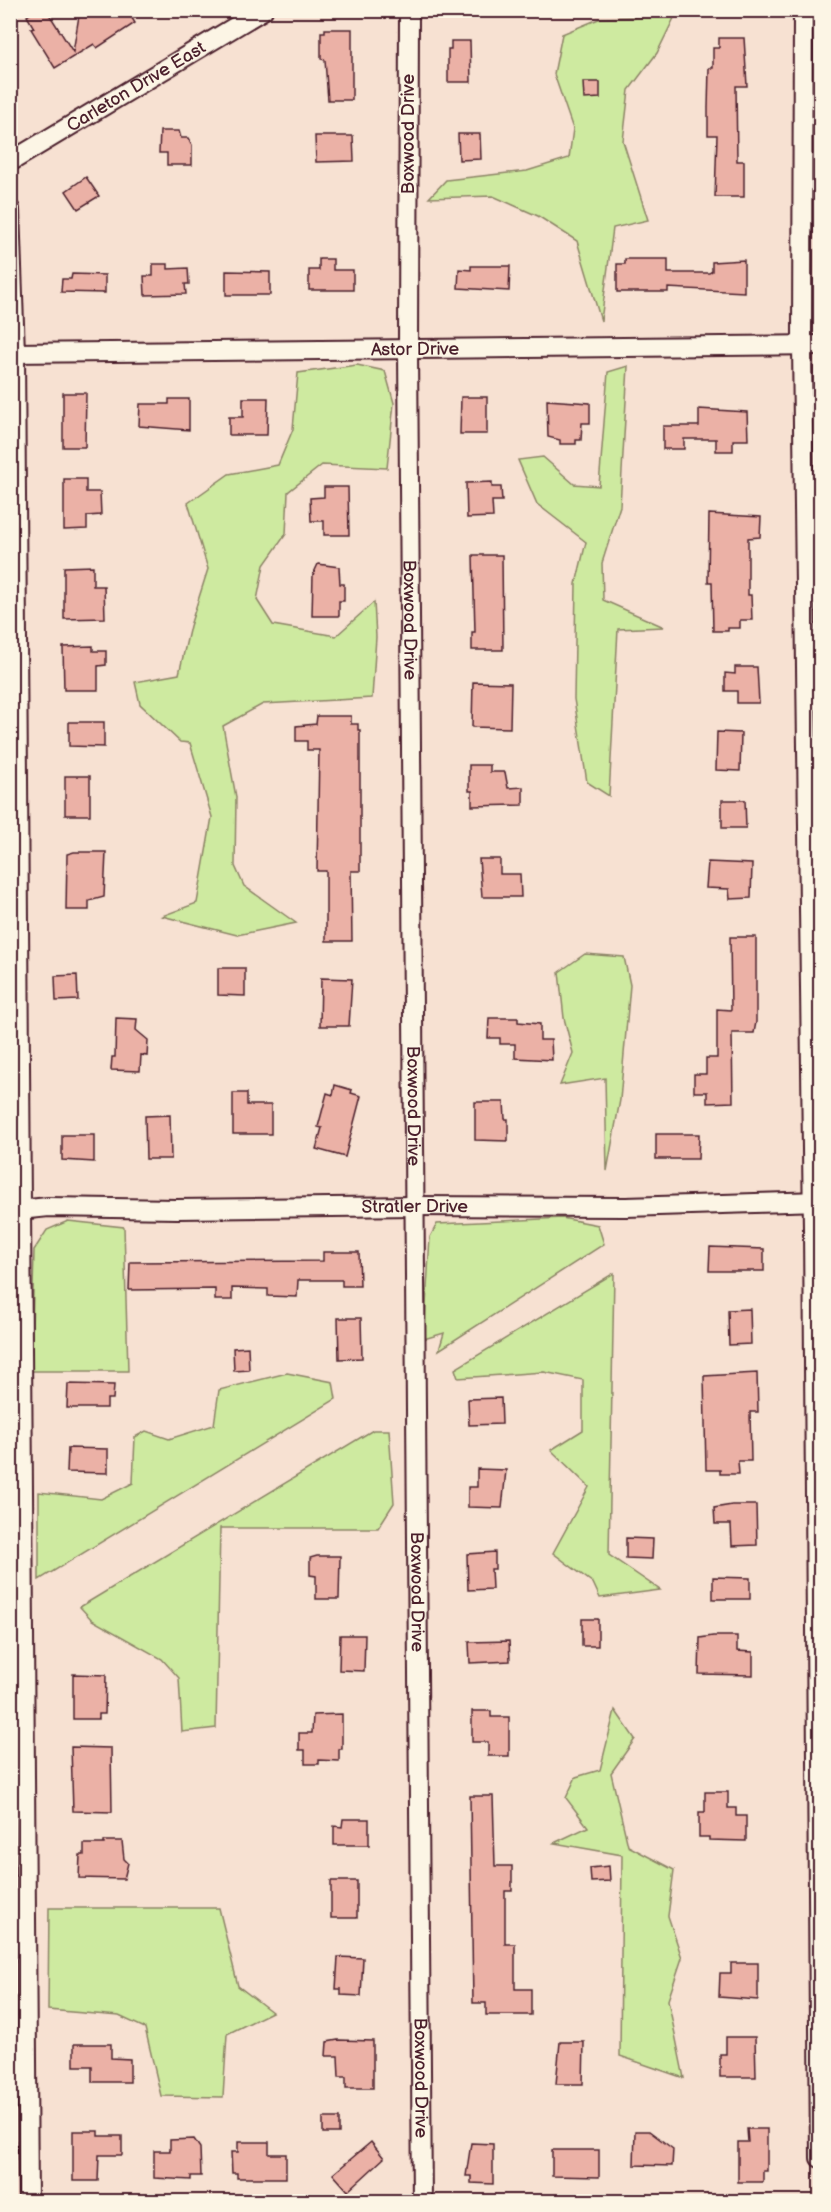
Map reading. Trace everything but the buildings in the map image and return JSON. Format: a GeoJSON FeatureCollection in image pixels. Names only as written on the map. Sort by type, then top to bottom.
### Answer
{"type":"FeatureCollection","features":[{"type":"Feature","properties":{"kind":"street","name":"Carleton Drive East"},"geometry":{"type":"LineString","coordinates":[[10,162],[263,10]]}},
{"type":"Feature","properties":{"kind":"street","name":"Boxwood Drive"},"geometry":{"type":"LineString","coordinates":[[409,10],[408,350],[422,2202]]}},
{"type":"Feature","properties":{"kind":"street"},"geometry":{"type":"LineString","coordinates":[[803,10],[802,345],[817,1201],[820,2158]]}},
{"type":"Feature","properties":{"kind":"street"},"geometry":{"type":"LineString","coordinates":[[10,209],[13,353],[15,1211],[28,2202]]}},
{"type":"Feature","properties":{"kind":"street","name":"Astor Drive"},"geometry":{"type":"LineString","coordinates":[[13,353],[820,345]]}},
{"type":"Feature","properties":{"kind":"street","name":"Stratler Drive"},"geometry":{"type":"LineString","coordinates":[[15,1211],[48,1207],[177,1209],[415,1206],[626,1207],[817,1201]]}},
{"type":"Feature","properties":{"kind":"green space"},"geometry":{"type":"Polygon","coordinates":[[[675,16],[657,53],[629,90],[623,141],[648,220],[613,228],[601,321],[577,241],[538,216],[493,196],[429,198],[446,180],[527,171],[569,158],[573,129],[554,74],[562,34],[601,18],[675,16]]]}},
{"type":"Feature","properties":{"kind":"green space"},"geometry":{"type":"Polygon","coordinates":[[[357,365],[385,371],[394,403],[387,468],[322,465],[288,492],[286,534],[264,565],[257,600],[273,625],[336,636],[374,602],[376,637],[372,698],[263,704],[223,726],[236,797],[235,866],[244,886],[296,923],[237,935],[162,916],[197,903],[212,817],[190,743],[180,742],[140,704],[135,682],[179,674],[190,626],[208,569],[188,503],[229,474],[278,465],[293,429],[298,373],[357,365]]]}},
{"type":"Feature","properties":{"kind":"green space"},"geometry":{"type":"Polygon","coordinates":[[[628,366],[620,506],[602,563],[603,600],[664,627],[618,629],[609,796],[587,782],[574,699],[576,584],[586,542],[537,504],[518,460],[543,457],[574,484],[599,486],[608,372],[628,366]]]}},
{"type":"Feature","properties":{"kind":"green space"},"geometry":{"type":"Polygon","coordinates":[[[585,954],[624,957],[630,985],[620,1100],[607,1171],[605,1078],[560,1085],[573,1053],[564,1018],[559,972],[585,954]]]}},
{"type":"Feature","properties":{"kind":"green space"},"geometry":{"type":"Polygon","coordinates":[[[562,1218],[598,1225],[604,1244],[439,1350],[444,1333],[424,1339],[430,1237],[437,1224],[562,1218]]]}},
{"type":"Feature","properties":{"kind":"green space"},"geometry":{"type":"Polygon","coordinates":[[[68,1221],[124,1227],[128,1371],[31,1371],[34,1250],[47,1230],[68,1221]]]}},
{"type":"Feature","properties":{"kind":"green space"},"geometry":{"type":"Polygon","coordinates":[[[614,1273],[609,1555],[660,1590],[600,1598],[593,1583],[553,1553],[589,1487],[551,1450],[583,1430],[583,1380],[544,1372],[458,1378],[455,1369],[614,1273]]]}},
{"type":"Feature","properties":{"kind":"green space"},"geometry":{"type":"Polygon","coordinates":[[[287,1373],[333,1382],[336,1399],[39,1580],[39,1492],[101,1499],[133,1483],[135,1437],[146,1431],[169,1439],[214,1425],[219,1390],[287,1373]]]}},
{"type":"Feature","properties":{"kind":"green space"},"geometry":{"type":"Polygon","coordinates":[[[373,1430],[389,1430],[394,1503],[378,1528],[220,1528],[216,1728],[182,1732],[179,1678],[162,1659],[92,1620],[80,1607],[373,1430]]]}},
{"type":"Feature","properties":{"kind":"green space"},"geometry":{"type":"Polygon","coordinates":[[[615,1710],[635,1739],[611,1773],[628,1846],[674,1870],[668,1916],[682,1958],[668,2000],[684,2078],[620,2056],[622,1855],[554,1843],[588,1827],[566,1798],[576,1777],[600,1770],[615,1710]]]}},
{"type":"Feature","properties":{"kind":"green space"},"geometry":{"type":"Polygon","coordinates":[[[49,1908],[219,1908],[238,1986],[272,2012],[227,2034],[223,2097],[161,2096],[145,2028],[119,2016],[48,2010],[49,1908]]]}}]}
